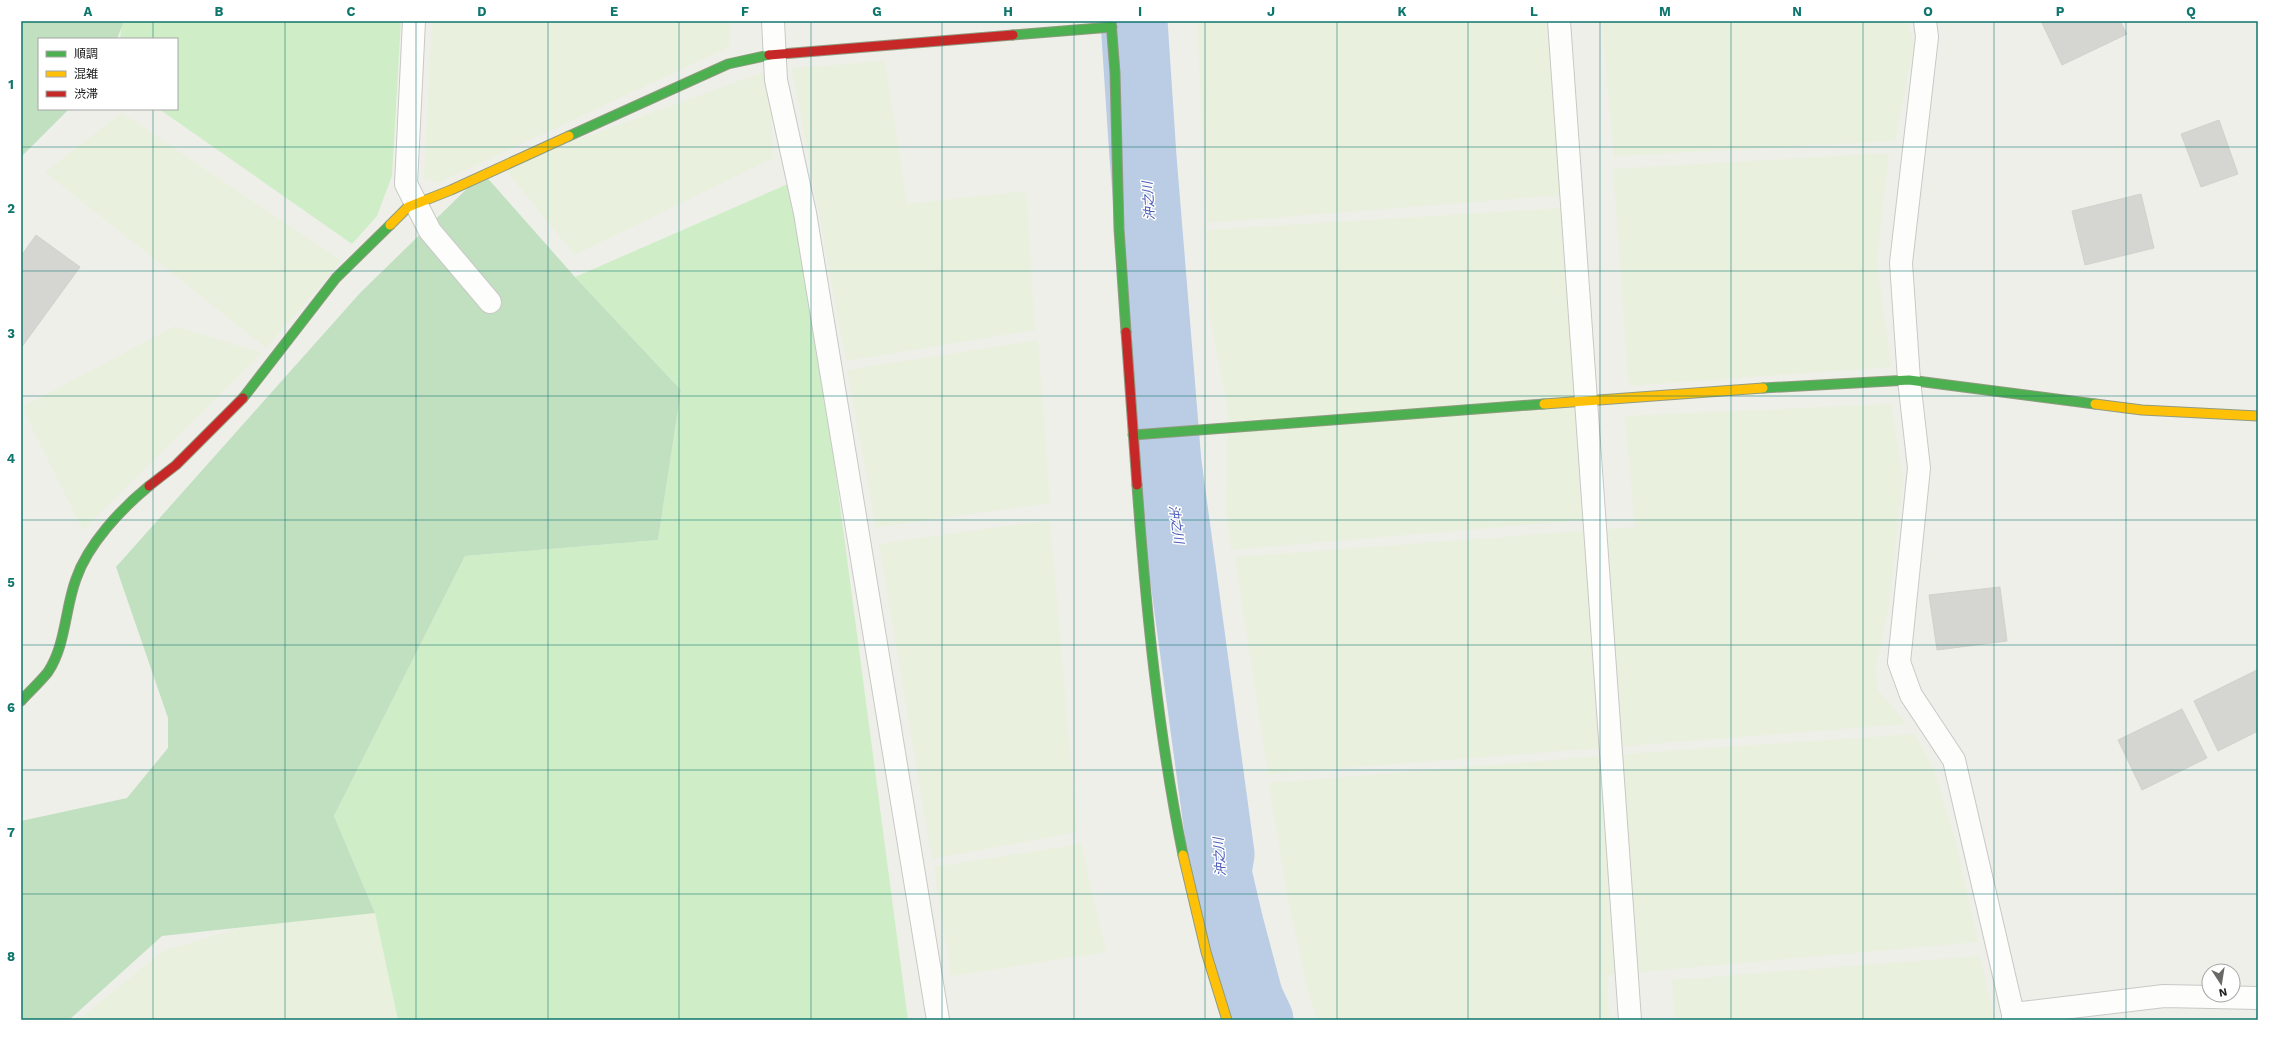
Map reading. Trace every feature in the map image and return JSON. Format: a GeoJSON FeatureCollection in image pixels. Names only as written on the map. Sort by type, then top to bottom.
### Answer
{"type":"FeatureCollection","features":[{"type":"Feature","properties":{"kind":"street"},"geometry":{"type":"LineString","coordinates":[[414,21],[406,184],[430,231],[490,302]]}},
{"type":"Feature","properties":{"kind":"street"},"geometry":{"type":"LineString","coordinates":[[773,21],[776,80],[805,214],[938,1020]]}},
{"type":"Feature","properties":{"kind":"street"},"geometry":{"type":"LineString","coordinates":[[1559,21],[1630,1020]]}},
{"type":"Feature","properties":{"kind":"street"},"geometry":{"type":"LineString","coordinates":[[1925,21],[1927,37],[1901,263],[1909,380],[1919,468],[1899,662],[1911,695],[1954,760],[2013,1017],[2164,996],[2258,998]]}},
{"type":"Feature","properties":{"kind":"street"},"geometry":{"type":"LineString","coordinates":[[21,701],[48,671],[62,637],[76,578],[96,542],[131,501],[176,465],[216,427],[253,388],[336,278],[408,207],[451,190],[728,64],[775,54],[1112,24],[1119,228],[1145,595],[1171,795],[1191,896],[1211,972],[1227,1020]]}},
{"type":"Feature","properties":{"kind":"street"},"geometry":{"type":"LineString","coordinates":[[1133,435],[1802,385],[1909,380],[2142,410],[2258,416]]}},
{"type":"Feature","properties":{"kind":"green space"},"geometry":{"type":"Polygon","coordinates":[[[21,21],[124,21],[117,38],[38,38],[38,110],[68,110],[21,157],[21,21]]]}},
{"type":"Feature","properties":{"kind":"green space"},"geometry":{"type":"Polygon","coordinates":[[[122,21],[401,21],[392,176],[377,216],[352,244],[160,110],[178,110],[178,38],[120,38],[122,21]]]}},
{"type":"Feature","properties":{"kind":"green space"},"geometry":{"type":"Polygon","coordinates":[[[432,21],[731,21],[729,47],[438,183],[424,178],[432,21]]]}},
{"type":"Feature","properties":{"kind":"green space"},"geometry":{"type":"Polygon","coordinates":[[[1197,21],[1548,21],[1563,195],[1207,223],[1197,21]]]}},
{"type":"Feature","properties":{"kind":"green space"},"geometry":{"type":"Polygon","coordinates":[[[1602,21],[1907,21],[1914,44],[1895,141],[1614,156],[1602,21]]]}},
{"type":"Feature","properties":{"kind":"green space"},"geometry":{"type":"Polygon","coordinates":[[[885,61],[907,204],[1026,191],[1035,330],[846,361],[792,68],[885,61]]]}},
{"type":"Feature","properties":{"kind":"green space"},"geometry":{"type":"Polygon","coordinates":[[[769,70],[773,158],[575,255],[503,167],[769,70]]]}},
{"type":"Feature","properties":{"kind":"green space"},"geometry":{"type":"Polygon","coordinates":[[[122,113],[342,261],[266,348],[45,172],[122,113]]]}},
{"type":"Feature","properties":{"kind":"green space"},"geometry":{"type":"Polygon","coordinates":[[[1889,153],[1877,260],[1891,367],[1629,386],[1613,169],[1889,153]]]}},
{"type":"Feature","properties":{"kind":"green space"},"geometry":{"type":"Polygon","coordinates":[[[483,173],[575,277],[681,390],[658,540],[465,556],[334,816],[375,913],[162,936],[69,1020],[21,1020],[21,821],[127,798],[168,748],[168,718],[116,567],[360,293],[483,173]]]}},
{"type":"Feature","properties":{"kind":"green space"},"geometry":{"type":"Polygon","coordinates":[[[797,180],[908,1020],[398,1020],[375,913],[334,816],[465,556],[658,540],[681,390],[575,277],[797,180]]]}},
{"type":"Feature","properties":{"kind":"green space"},"geometry":{"type":"Polygon","coordinates":[[[1562,208],[1582,520],[1231,550],[1226,512],[1228,411],[1209,313],[1206,230],[1562,208]]]}},
{"type":"Feature","properties":{"kind":"green space"},"geometry":{"type":"Polygon","coordinates":[[[175,326],[262,353],[83,530],[22,407],[175,326]]]}},
{"type":"Feature","properties":{"kind":"green space"},"geometry":{"type":"Polygon","coordinates":[[[1038,340],[1050,503],[876,527],[847,370],[1038,340]]]}},
{"type":"Feature","properties":{"kind":"green space"},"geometry":{"type":"Polygon","coordinates":[[[1891,404],[1903,479],[1888,612],[1875,670],[1878,690],[1907,724],[1268,774],[1235,557],[1635,527],[1625,416],[1891,404]]]}},
{"type":"Feature","properties":{"kind":"green space"},"geometry":{"type":"Polygon","coordinates":[[[1050,520],[1077,832],[932,859],[879,544],[1050,520]]]}},
{"type":"Feature","properties":{"kind":"green space"},"geometry":{"type":"Polygon","coordinates":[[[1915,734],[1934,770],[1955,840],[1978,942],[1607,975],[1609,1020],[1317,1020],[1310,999],[1288,899],[1269,783],[1652,752],[1915,734]]]}},
{"type":"Feature","properties":{"kind":"green space"},"geometry":{"type":"Polygon","coordinates":[[[1081,844],[1106,952],[951,976],[934,867],[1081,844]]]}},
{"type":"Feature","properties":{"kind":"green space"},"geometry":{"type":"Polygon","coordinates":[[[375,913],[398,1020],[78,1020],[163,951],[286,914],[375,913]]]}},
{"type":"Feature","properties":{"kind":"green space"},"geometry":{"type":"Polygon","coordinates":[[[1980,956],[1994,1020],[1675,1020],[1672,980],[1980,956]]]}},
{"type":"Feature","properties":{"kind":"building"},"geometry":{"type":"Polygon","coordinates":[[[2041,21],[2120,21],[2127,34],[2062,65],[2041,21]]]}},
{"type":"Feature","properties":{"kind":"building"},"geometry":{"type":"Polygon","coordinates":[[[2219,120],[2238,174],[2201,187],[2181,134],[2219,120]]]}},
{"type":"Feature","properties":{"kind":"building"},"geometry":{"type":"Polygon","coordinates":[[[2141,194],[2154,248],[2085,265],[2072,211],[2141,194]]]}},
{"type":"Feature","properties":{"kind":"building"},"geometry":{"type":"Polygon","coordinates":[[[36,235],[80,267],[21,348],[21,256],[36,235]]]}},
{"type":"Feature","properties":{"kind":"building"},"geometry":{"type":"Polygon","coordinates":[[[2000,587],[2007,641],[1937,650],[1929,595],[2000,587]]]}},
{"type":"Feature","properties":{"kind":"building"},"geometry":{"type":"Polygon","coordinates":[[[2257,670],[2258,731],[2218,751],[2194,701],[2257,670]]]}},
{"type":"Feature","properties":{"kind":"building"},"geometry":{"type":"Polygon","coordinates":[[[2182,709],[2207,758],[2142,790],[2118,740],[2182,709]]]}},
{"type":"Feature","properties":{"kind":"waterway","name":"沖之川"},"geometry":{"type":"LineString","coordinates":[[1134,21],[1143,157],[1168,463],[1221,854],[1218,872],[1250,999],[1260,1020]]}},
{"type":"Feature","properties":{"kind":"traffic: fast"},"geometry":{"type":"LineString","coordinates":[[1111,21],[1115,73],[1119,229],[1126,332]]}},
{"type":"Feature","properties":{"kind":"traffic: fast"},"geometry":{"type":"LineString","coordinates":[[1013,35],[1112,27]]}},
{"type":"Feature","properties":{"kind":"traffic: fast"},"geometry":{"type":"LineString","coordinates":[[569,136],[728,64],[769,55]]}},
{"type":"Feature","properties":{"kind":"traffic: fast"},"geometry":{"type":"LineString","coordinates":[[243,398],[336,278],[390,225]]}},
{"type":"Feature","properties":{"kind":"traffic: fast"},"geometry":{"type":"LineString","coordinates":[[1763,388],[1909,380],[2095,404]]}},
{"type":"Feature","properties":{"kind":"traffic: fast"},"geometry":{"type":"LineString","coordinates":[[1133,435],[1544,404]]}},
{"type":"Feature","properties":{"kind":"traffic: fast"},"geometry":{"type":"LineString","coordinates":[[1137,485],[1144,578],[1154,670],[1174,809],[1183,855]]}},
{"type":"Feature","properties":{"kind":"traffic: fast"},"geometry":{"type":"LineString","coordinates":[[21,701],[48,672],[54,661],[62,638],[72,590],[81,566],[106,528],[127,505],[149,486]]}},
{"type":"Feature","properties":{"kind":"traffic: slow"},"geometry":{"type":"LineString","coordinates":[[390,225],[408,207],[451,190],[569,136]]}},
{"type":"Feature","properties":{"kind":"traffic: slow"},"geometry":{"type":"LineString","coordinates":[[1544,404],[1763,388]]}},
{"type":"Feature","properties":{"kind":"traffic: slow"},"geometry":{"type":"LineString","coordinates":[[2095,404],[2142,410],[2258,416]]}},
{"type":"Feature","properties":{"kind":"traffic: slow"},"geometry":{"type":"LineString","coordinates":[[1183,855],[1206,952],[1227,1020]]}},
{"type":"Feature","properties":{"kind":"traffic: jam"},"geometry":{"type":"LineString","coordinates":[[769,55],[1013,35]]}},
{"type":"Feature","properties":{"kind":"traffic: jam"},"geometry":{"type":"LineString","coordinates":[[1126,332],[1137,485]]}},
{"type":"Feature","properties":{"kind":"traffic: jam"},"geometry":{"type":"LineString","coordinates":[[149,486],[176,465],[243,398]]}}]}
